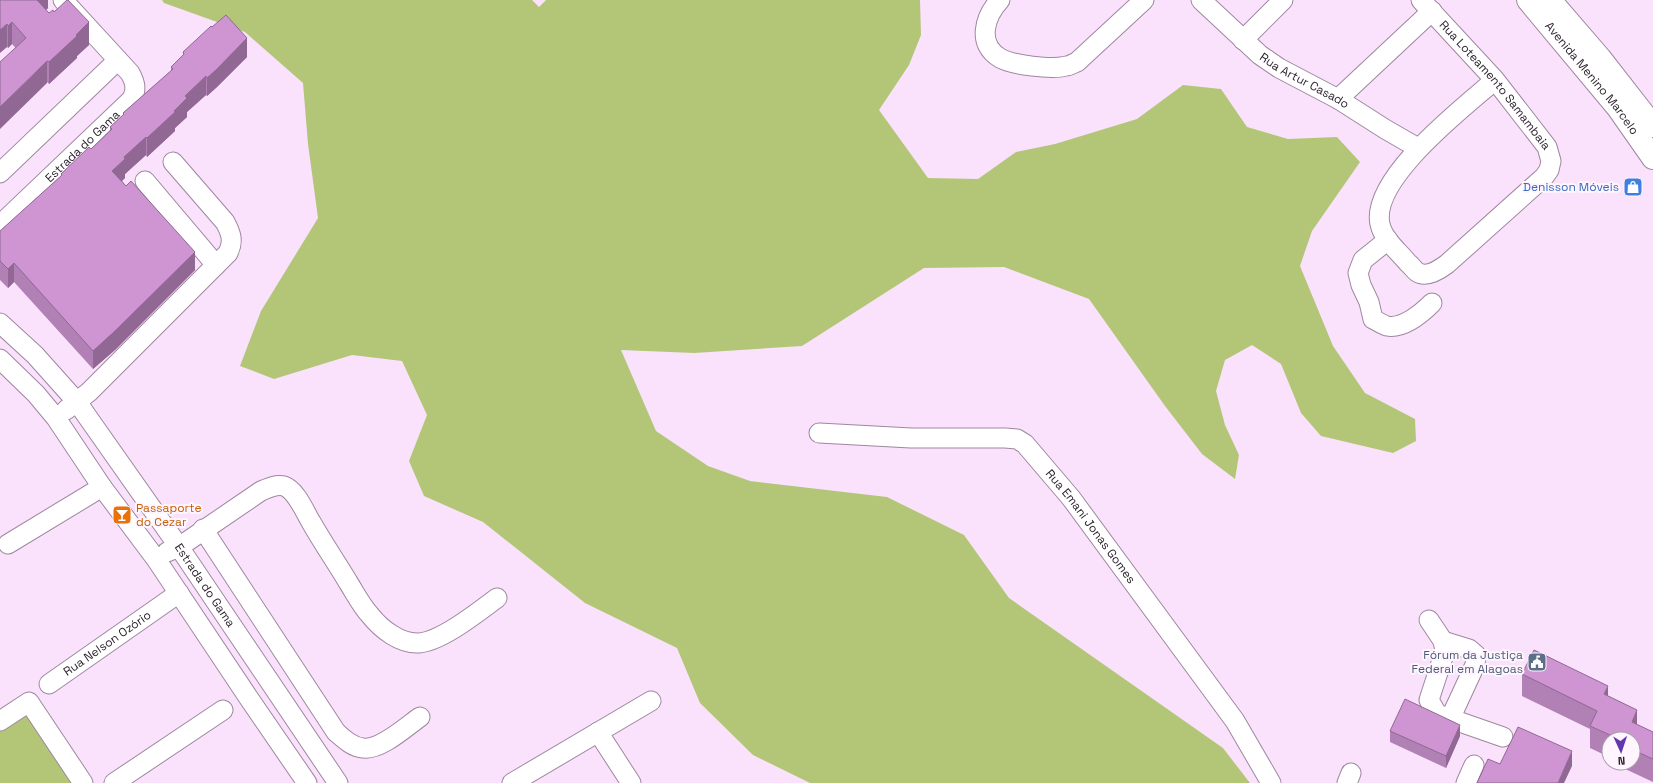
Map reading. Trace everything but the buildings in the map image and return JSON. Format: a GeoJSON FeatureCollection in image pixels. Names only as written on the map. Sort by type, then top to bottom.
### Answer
{"type":"FeatureCollection","features":[{"type":"Feature","properties":{"kind":"main road","name":"Avenida Menino Marcelo"},"geometry":{"type":"LineString","coordinates":[[1528,0],[1618,108],[1653,158]]}},
{"type":"Feature","properties":{"kind":"main road","name":"Avenida Menino Marcelo"},"geometry":{"type":"LineString","coordinates":[[1550,0],[1600,58],[1653,126]]}},
{"type":"Feature","properties":{"kind":"street","name":"Estrada do Gama"},"geometry":{"type":"LineString","coordinates":[[0,225],[132,99],[136,92],[133,79],[118,60],[63,0]]}},
{"type":"Feature","properties":{"kind":"street"},"geometry":{"type":"LineString","coordinates":[[1000,0],[988,18],[984,30],[986,41],[991,51],[1000,58],[1031,66],[1051,68],[1067,66],[1078,62],[1144,0]]}},
{"type":"Feature","properties":{"kind":"street","name":"Rua Artur Casado"},"geometry":{"type":"LineString","coordinates":[[1201,0],[1260,55],[1279,68],[1338,99],[1418,148]]}},
{"type":"Feature","properties":{"kind":"street"},"geometry":{"type":"LineString","coordinates":[[1243,40],[1283,0]]}},
{"type":"Feature","properties":{"kind":"street"},"geometry":{"type":"LineString","coordinates":[[1338,99],[1427,5]]}},
{"type":"Feature","properties":{"kind":"street","name":"Rua Loteamento Samambaia"},"geometry":{"type":"LineString","coordinates":[[1384,232],[1417,272],[1425,274],[1431,273],[1447,264],[1544,177],[1549,170],[1551,161],[1547,147],[1495,80],[1427,5]]}},
{"type":"Feature","properties":{"kind":"street"},"geometry":{"type":"LineString","coordinates":[[0,173],[118,60]]}},
{"type":"Feature","properties":{"kind":"street"},"geometry":{"type":"LineString","coordinates":[[1432,303],[1419,316],[1404,324],[1388,326],[1373,319],[1369,302],[1361,285],[1358,273],[1363,260],[1384,232],[1379,212],[1384,194],[1393,180],[1418,148],[1495,80]]}},
{"type":"Feature","properties":{"kind":"street"},"geometry":{"type":"LineString","coordinates":[[56,418],[83,397],[228,253],[231,247],[230,232],[225,222],[173,162]]}},
{"type":"Feature","properties":{"kind":"street"},"geometry":{"type":"LineString","coordinates":[[145,181],[216,265]]}},
{"type":"Feature","properties":{"kind":"street","name":"Estrada do Gama"},"geometry":{"type":"LineString","coordinates":[[0,323],[83,397],[183,543],[338,783]]}},
{"type":"Feature","properties":{"kind":"street"},"geometry":{"type":"LineString","coordinates":[[0,359],[36,394],[56,418],[102,487],[156,558],[172,598],[248,697],[307,783]]}},
{"type":"Feature","properties":{"kind":"street","name":"Rua Emani Jonas Gomes"},"geometry":{"type":"LineString","coordinates":[[818,433],[918,438],[1005,438],[1017,439],[1025,444],[1071,498],[1235,721],[1271,783]]}},
{"type":"Feature","properties":{"kind":"street"},"geometry":{"type":"LineString","coordinates":[[156,558],[183,543],[261,491],[273,486],[285,486],[298,500],[370,615],[383,628],[403,641],[418,643],[432,640],[456,627],[497,598]]}},
{"type":"Feature","properties":{"kind":"street"},"geometry":{"type":"LineString","coordinates":[[8,544],[102,487]]}},
{"type":"Feature","properties":{"kind":"street"},"geometry":{"type":"LineString","coordinates":[[202,529],[336,732],[347,742],[364,748],[375,747],[420,717]]}},
{"type":"Feature","properties":{"kind":"street","name":"Rua Nelson Ozório"},"geometry":{"type":"LineString","coordinates":[[49,684],[172,598]]}},
{"type":"Feature","properties":{"kind":"street"},"geometry":{"type":"LineString","coordinates":[[1430,620],[1443,641],[1445,651],[1429,700],[1437,714],[1503,737]]}},
{"type":"Feature","properties":{"kind":"street"},"geometry":{"type":"LineString","coordinates":[[1443,641],[1469,649],[1476,656],[1476,665],[1450,719]]}},
{"type":"Feature","properties":{"kind":"street"},"geometry":{"type":"LineString","coordinates":[[512,783],[651,701]]}},
{"type":"Feature","properties":{"kind":"street"},"geometry":{"type":"LineString","coordinates":[[0,721],[29,702],[83,783]]}},
{"type":"Feature","properties":{"kind":"street"},"geometry":{"type":"LineString","coordinates":[[114,783],[223,710]]}},
{"type":"Feature","properties":{"kind":"street"},"geometry":{"type":"LineString","coordinates":[[598,732],[631,783]]}},
{"type":"Feature","properties":{"kind":"street"},"geometry":{"type":"LineString","coordinates":[[1466,783],[1474,765]]}},
{"type":"Feature","properties":{"kind":"green space"},"geometry":{"type":"Polygon","coordinates":[[[162,0],[532,0],[539,7],[546,0],[920,0],[921,35],[909,65],[879,110],[928,178],[978,179],[1016,152],[1055,144],[1137,119],[1183,85],[1221,89],[1247,127],[1288,139],[1337,137],[1360,162],[1312,231],[1300,266],[1333,346],[1365,393],[1415,419],[1416,441],[1393,453],[1321,436],[1301,413],[1281,364],[1252,345],[1225,360],[1216,391],[1225,425],[1239,455],[1235,479],[1202,454],[1165,406],[1089,299],[1004,267],[924,268],[802,346],[694,353],[621,350],[656,431],[708,466],[750,481],[887,497],[964,535],[1009,598],[1223,748],[1250,783],[810,783],[753,755],[700,703],[677,648],[585,603],[483,522],[424,496],[409,461],[427,415],[402,361],[352,355],[274,379],[240,366],[261,311],[318,218],[308,144],[303,83],[245,32],[164,3],[162,0]]]}},
{"type":"Feature","properties":{"kind":"green space"},"geometry":{"type":"Polygon","coordinates":[[[36,700],[93,783],[0,783],[0,721],[36,700]]]}},
{"type":"Feature","properties":{"kind":"place","name":"Denisson Móveis"},"geometry":{"type":"Point","coordinates":[1633,187]}},
{"type":"Feature","properties":{"kind":"place","name":"Passaporte do Cezar"},"geometry":{"type":"Point","coordinates":[122,515]}},
{"type":"Feature","properties":{"kind":"place","name":"Fórum da Justiça Federal em Alagoas"},"geometry":{"type":"Point","coordinates":[1537,662]}}]}
